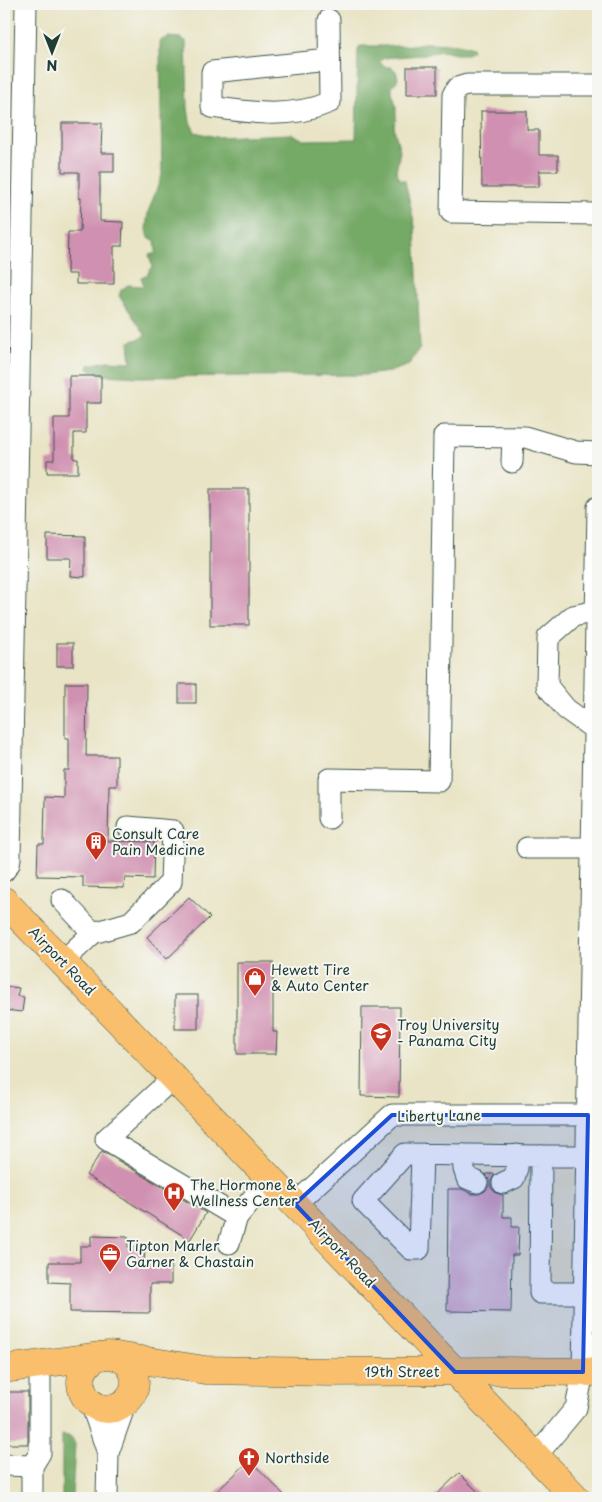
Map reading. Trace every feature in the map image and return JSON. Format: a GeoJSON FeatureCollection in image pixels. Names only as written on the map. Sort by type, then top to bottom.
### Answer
{"type":"FeatureCollection","features":[{"type":"Feature","properties":{"kind":"main road","name":"Airport Road"},"geometry":{"type":"LineString","coordinates":[[4,901],[576,1498]]}},
{"type":"Feature","properties":{"kind":"main road","name":"19th Street"},"geometry":{"type":"LineString","coordinates":[[4,1370],[108,1356],[205,1370],[590,1372]]}},
{"type":"Feature","properties":{"kind":"main road"},"geometry":{"type":"LineString","coordinates":[[108,1356],[126,1362],[131,1369],[134,1380],[129,1397],[118,1406],[107,1409],[88,1399],[81,1383],[83,1372],[90,1362],[108,1356]]}},
{"type":"Feature","properties":{"kind":"main road","name":"19th Street"},"geometry":{"type":"LineString","coordinates":[[4,1370],[60,1381],[88,1399]]}},
{"type":"Feature","properties":{"kind":"main road","name":"19th Street"},"geometry":{"type":"LineString","coordinates":[[129,1397],[159,1379],[205,1370]]}},
{"type":"Feature","properties":{"kind":"street"},"geometry":{"type":"LineString","coordinates":[[4,871],[9,864],[10,858],[26,4]]}},
{"type":"Feature","properties":{"kind":"street"},"geometry":{"type":"LineString","coordinates":[[329,20],[330,60],[330,102],[314,109],[286,114],[243,112],[212,107],[212,72],[330,60]]}},
{"type":"Feature","properties":{"kind":"street"},"geometry":{"type":"LineString","coordinates":[[598,85],[467,84],[457,88],[453,95],[451,212],[598,214]]}},
{"type":"Feature","properties":{"kind":"street"},"geometry":{"type":"LineString","coordinates":[[329,818],[329,780],[439,780],[444,436],[534,439],[576,452],[598,453]]}},
{"type":"Feature","properties":{"kind":"street"},"geometry":{"type":"LineString","coordinates":[[512,462],[513,437]]}},
{"type":"Feature","properties":{"kind":"street"},"geometry":{"type":"LineString","coordinates":[[536,1456],[576,1408],[590,1372],[584,1293],[587,1156],[592,1104],[592,848],[596,729],[598,507]]}},
{"type":"Feature","properties":{"kind":"street"},"geometry":{"type":"LineString","coordinates":[[596,611],[572,616],[548,638],[547,667],[547,686],[566,709],[596,729]]}},
{"type":"Feature","properties":{"kind":"street"},"geometry":{"type":"LineString","coordinates":[[62,962],[93,933],[131,922],[172,882],[173,831],[128,827]]}},
{"type":"Feature","properties":{"kind":"street"},"geometry":{"type":"LineString","coordinates":[[527,848],[592,848]]}},
{"type":"Feature","properties":{"kind":"street"},"geometry":{"type":"LineString","coordinates":[[62,900],[93,933]]}},
{"type":"Feature","properties":{"kind":"street"},"geometry":{"type":"LineString","coordinates":[[173,1078],[106,1139],[237,1217]]}},
{"type":"Feature","properties":{"kind":"street","name":"Liberty Lane"},"geometry":{"type":"LineString","coordinates":[[295,1204],[392,1115],[592,1104]]}},
{"type":"Feature","properties":{"kind":"street"},"geometry":{"type":"LineString","coordinates":[[422,1154],[587,1156]]}},
{"type":"Feature","properties":{"kind":"street"},"geometry":{"type":"LineString","coordinates":[[463,1155],[467,1178],[477,1182]]}},
{"type":"Feature","properties":{"kind":"street"},"geometry":{"type":"LineString","coordinates":[[503,1183],[514,1178],[517,1168],[517,1155]]}},
{"type":"Feature","properties":{"kind":"street"},"geometry":{"type":"LineString","coordinates":[[541,1156],[540,1293],[584,1293]]}},
{"type":"Feature","properties":{"kind":"street"},"geometry":{"type":"LineString","coordinates":[[229,1243],[237,1217],[270,1178]]}},
{"type":"Feature","properties":{"kind":"street"},"geometry":{"type":"LineString","coordinates":[[32,1498],[32,1466],[40,1453],[40,1377]]}},
{"type":"Feature","properties":{"kind":"street"},"geometry":{"type":"LineString","coordinates":[[107,1498],[108,1453],[129,1397]]}},
{"type":"Feature","properties":{"kind":"street"},"geometry":{"type":"LineString","coordinates":[[88,1399],[108,1453]]}},
{"type":"Feature","properties":{"kind":"street"},"geometry":{"type":"LineString","coordinates":[[4,1466],[32,1466]]}},
{"type":"Feature","properties":{"kind":"highlighted area"},"geometry":{"type":"Polygon","coordinates":[[[392,1115],[588,1115],[583,1372],[455,1372],[295,1204],[392,1115]]]}},
{"type":"Feature","properties":{"kind":"green space"},"geometry":{"type":"Polygon","coordinates":[[[168,37],[180,38],[186,41],[190,122],[195,132],[216,137],[292,134],[304,140],[356,139],[358,50],[360,46],[405,46],[424,43],[458,44],[472,48],[473,51],[467,54],[442,51],[384,58],[379,62],[396,71],[398,79],[392,87],[396,105],[395,133],[400,151],[396,172],[400,179],[405,181],[415,226],[420,348],[409,365],[389,372],[365,375],[138,377],[104,375],[88,369],[89,365],[107,361],[131,362],[129,342],[141,338],[145,334],[119,296],[121,290],[128,285],[144,286],[141,277],[147,275],[152,266],[149,254],[156,254],[155,240],[148,238],[146,230],[148,212],[162,175],[160,41],[168,37]]]}},
{"type":"Feature","properties":{"kind":"green space"},"geometry":{"type":"Polygon","coordinates":[[[62,1435],[70,1437],[75,1444],[72,1498],[62,1498],[62,1435]]]}},
{"type":"Feature","properties":{"kind":"building"},"geometry":{"type":"Polygon","coordinates":[[[407,67],[437,67],[437,94],[407,94],[407,67]]]}},
{"type":"Feature","properties":{"kind":"building"},"geometry":{"type":"Polygon","coordinates":[[[481,111],[527,111],[527,130],[539,130],[539,155],[558,155],[558,171],[539,171],[539,187],[482,187],[481,111]]]}},
{"type":"Feature","properties":{"kind":"building"},"geometry":{"type":"Polygon","coordinates":[[[62,123],[102,123],[101,153],[114,153],[114,172],[100,172],[100,221],[123,222],[122,246],[114,246],[114,284],[76,284],[76,274],[67,274],[68,232],[80,232],[81,198],[79,198],[79,172],[62,172],[62,123]]]}},
{"type":"Feature","properties":{"kind":"building"},"geometry":{"type":"Polygon","coordinates":[[[69,376],[101,376],[101,403],[86,403],[86,433],[74,433],[74,459],[78,459],[78,473],[47,473],[47,460],[54,460],[54,418],[69,418],[69,376]]]}},
{"type":"Feature","properties":{"kind":"building"},"geometry":{"type":"Polygon","coordinates":[[[210,489],[249,489],[249,625],[210,625],[210,489]]]}},
{"type":"Feature","properties":{"kind":"building"},"geometry":{"type":"Polygon","coordinates":[[[47,535],[85,536],[85,577],[70,576],[71,558],[47,558],[47,535]]]}},
{"type":"Feature","properties":{"kind":"building"},"geometry":{"type":"Polygon","coordinates":[[[57,643],[73,643],[73,666],[57,666],[57,643]]]}},
{"type":"Feature","properties":{"kind":"building"},"geometry":{"type":"Polygon","coordinates":[[[65,683],[87,683],[86,756],[117,756],[117,786],[109,786],[108,841],[154,842],[153,879],[125,878],[124,888],[83,887],[83,877],[37,876],[38,844],[44,844],[45,797],[64,798],[64,770],[69,770],[69,738],[65,738],[65,683]]]}},
{"type":"Feature","properties":{"kind":"building"},"geometry":{"type":"Polygon","coordinates":[[[179,684],[196,684],[196,703],[179,703],[179,684]]]}},
{"type":"Feature","properties":{"kind":"building"},"geometry":{"type":"Polygon","coordinates":[[[189,897],[210,917],[167,959],[147,937],[189,897]]]}},
{"type":"Feature","properties":{"kind":"building","name":"Hewett Tire & Auto Center"},"geometry":{"type":"Polygon","coordinates":[[[237,962],[273,962],[273,1032],[277,1032],[276,1054],[237,1054],[237,962]]]}},
{"type":"Feature","properties":{"kind":"building"},"geometry":{"type":"Polygon","coordinates":[[[4,986],[19,988],[17,996],[24,997],[22,1012],[4,1010],[4,986]]]}},
{"type":"Feature","properties":{"kind":"building"},"geometry":{"type":"Polygon","coordinates":[[[175,995],[198,995],[198,1029],[175,1029],[175,995]]]}},
{"type":"Feature","properties":{"kind":"building","name":"Troy University - Panama City"},"geometry":{"type":"Polygon","coordinates":[[[362,1007],[400,1007],[399,1097],[361,1096],[362,1007]]]}},
{"type":"Feature","properties":{"kind":"building"},"geometry":{"type":"Polygon","coordinates":[[[102,1151],[206,1213],[190,1240],[86,1175],[102,1151]]]}},
{"type":"Feature","properties":{"kind":"building"},"geometry":{"type":"Polygon","coordinates":[[[486,1174],[495,1174],[491,1181],[491,1188],[496,1193],[503,1195],[503,1217],[512,1217],[512,1227],[519,1227],[518,1255],[512,1255],[511,1312],[447,1311],[448,1189],[462,1189],[472,1194],[479,1194],[489,1186],[486,1174]]]}},
{"type":"Feature","properties":{"kind":"building","name":"Tipton Marler Garner & Chastain"},"geometry":{"type":"Polygon","coordinates":[[[91,1236],[128,1237],[128,1247],[145,1247],[144,1263],[171,1263],[171,1284],[150,1284],[150,1313],[70,1312],[70,1283],[49,1282],[49,1262],[80,1262],[80,1246],[91,1246],[91,1236]]]}},
{"type":"Feature","properties":{"kind":"building"},"geometry":{"type":"Polygon","coordinates":[[[4,1392],[28,1392],[28,1444],[4,1444],[4,1392]]]}},
{"type":"Feature","properties":{"kind":"building","name":"Northside"},"geometry":{"type":"Polygon","coordinates":[[[250,1460],[287,1498],[210,1498],[250,1460]]]}},
{"type":"Feature","properties":{"kind":"building"},"geometry":{"type":"Polygon","coordinates":[[[459,1473],[484,1498],[433,1498],[459,1473]]]}},
{"type":"Feature","properties":{"kind":"place","name":"Consult Care Pain Medicine"},"geometry":{"type":"Point","coordinates":[96,861]}},
{"type":"Feature","properties":{"kind":"place","name":"Hewett Tire & Auto Center"},"geometry":{"type":"Point","coordinates":[255,997]}},
{"type":"Feature","properties":{"kind":"place","name":"Troy University - Panama City"},"geometry":{"type":"Point","coordinates":[381,1052]}},
{"type":"Feature","properties":{"kind":"place","name":"The Hormone & Wellness Center"},"geometry":{"type":"Point","coordinates":[174,1212]}},
{"type":"Feature","properties":{"kind":"place","name":"Tipton Marler Garner & Chastain"},"geometry":{"type":"Point","coordinates":[110,1273]}},
{"type":"Feature","properties":{"kind":"place","name":"Northside"},"geometry":{"type":"Point","coordinates":[249,1477]}}]}
